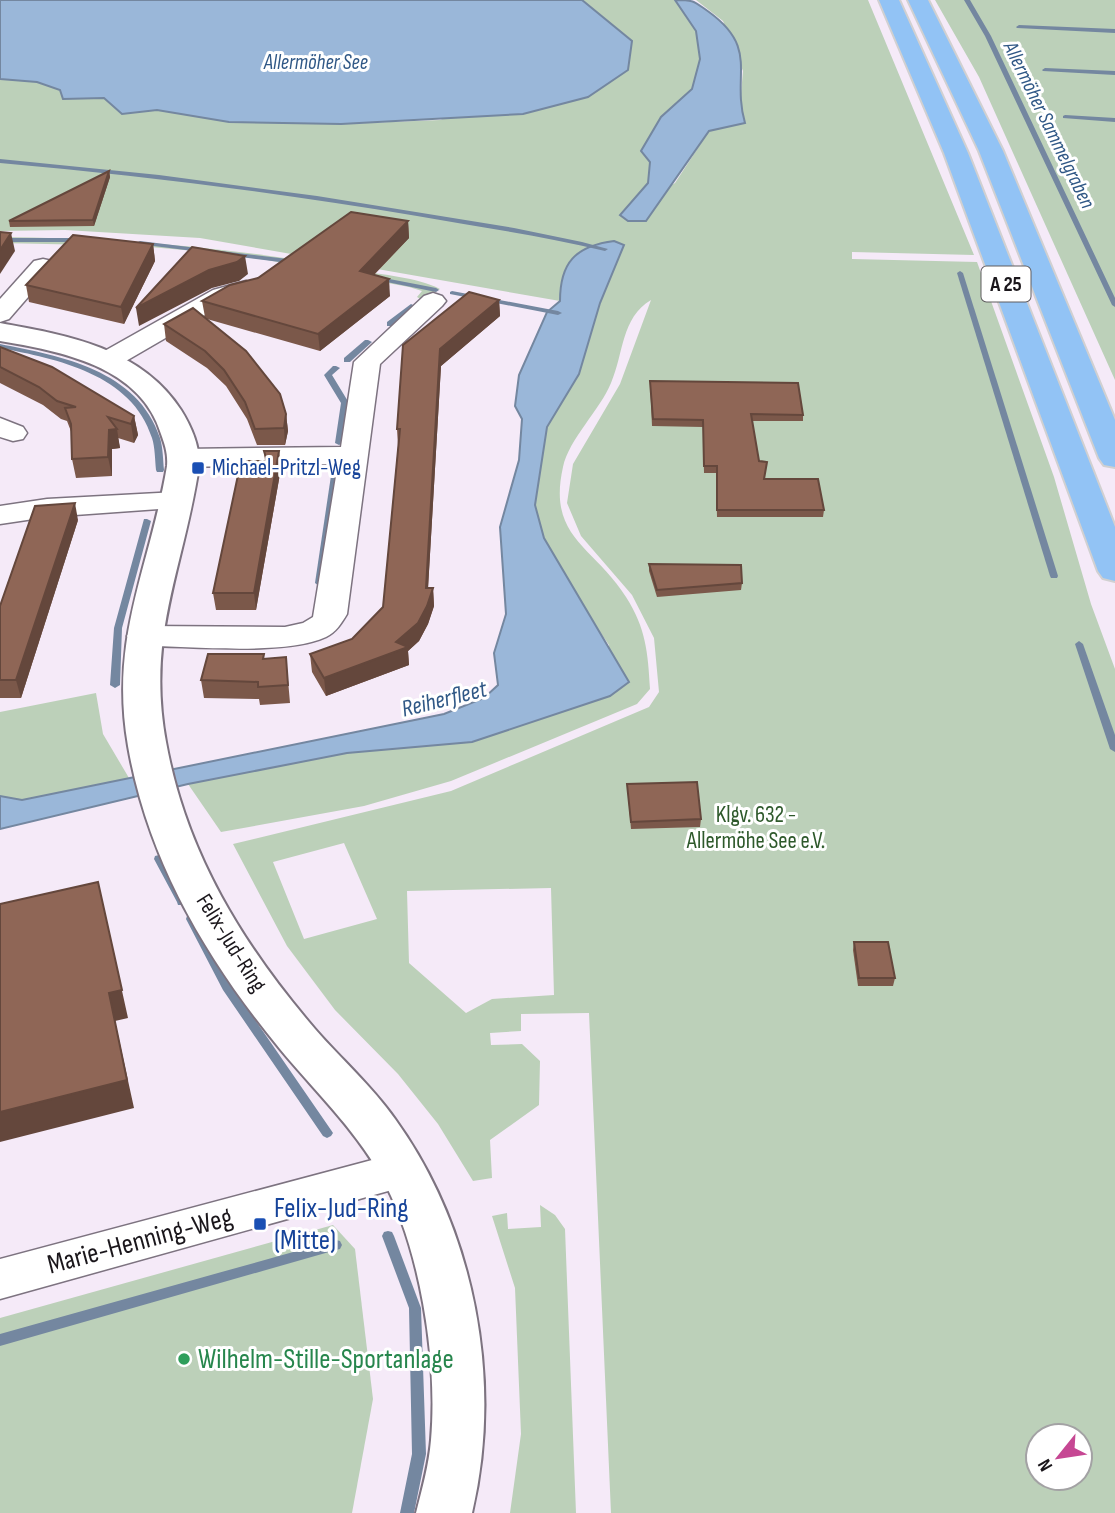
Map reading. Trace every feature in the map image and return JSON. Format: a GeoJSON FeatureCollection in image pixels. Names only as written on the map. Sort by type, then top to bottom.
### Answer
{"type":"FeatureCollection","features":[{"type":"Feature","properties":{"kind":"highway","name":"A 25"},"geometry":{"type":"LineString","coordinates":[[889,0],[956,153],[1115,571]]}},
{"type":"Feature","properties":{"kind":"highway","name":"A 25"},"geometry":{"type":"LineString","coordinates":[[918,0],[991,151],[1115,458]]}},
{"type":"Feature","properties":{"kind":"street"},"geometry":{"type":"LineString","coordinates":[[0,314],[43,266]]}},
{"type":"Feature","properties":{"kind":"street"},"geometry":{"type":"LineString","coordinates":[[110,359],[222,295],[249,288],[267,276]]}},
{"type":"Feature","properties":{"kind":"street"},"geometry":{"type":"LineString","coordinates":[[143,636],[285,637],[313,631],[326,623],[331,614],[367,362],[433,302]]}},
{"type":"Feature","properties":{"kind":"street","name":"Felix-Jud-Ring"},"geometry":{"type":"LineString","coordinates":[[0,332],[52,340],[110,359],[147,385],[174,418],[184,458],[177,501],[143,636],[140,700],[148,753],[163,812],[176,848],[212,919],[246,972],[294,1035],[377,1130],[425,1212],[441,1261],[457,1382],[457,1448],[444,1513]]}},
{"type":"Feature","properties":{"kind":"street"},"geometry":{"type":"LineString","coordinates":[[184,458],[354,455]]}},
{"type":"Feature","properties":{"kind":"street"},"geometry":{"type":"LineString","coordinates":[[0,515],[47,508],[177,501]]}},
{"type":"Feature","properties":{"kind":"street","name":"Marie-Henning-Weg"},"geometry":{"type":"LineString","coordinates":[[0,1279],[402,1170]]}},
{"type":"Feature","properties":{"kind":"green space","name":"Klgv. 632 - Allermöhe See e.V."},"geometry":{"type":"Polygon","coordinates":[[[582,0],[675,0],[696,31],[700,59],[692,89],[661,117],[648,183],[620,215],[675,183],[709,131],[745,123],[740,105],[743,71],[723,21],[696,0],[868,0],[974,255],[852,252],[852,259],[977,262],[1054,477],[1091,604],[1115,669],[1115,1513],[611,1513],[589,1013],[521,1014],[521,1031],[490,1033],[491,1045],[522,1044],[540,1061],[539,1105],[490,1140],[492,1178],[473,1181],[438,1124],[398,1074],[335,1010],[287,946],[233,844],[451,791],[649,707],[659,692],[654,638],[632,595],[581,536],[567,503],[573,464],[620,384],[651,300],[634,316],[611,383],[566,456],[560,491],[567,526],[626,597],[642,630],[650,689],[637,704],[451,781],[364,806],[221,832],[188,784],[347,753],[472,742],[610,696],[609,645],[582,606],[544,538],[535,505],[547,427],[579,374],[600,303],[624,245],[596,246],[576,255],[564,273],[560,301],[200,238],[65,230],[0,231],[0,79],[37,82],[60,90],[63,99],[104,98],[122,114],[157,110],[229,122],[341,124],[440,120],[632,41],[582,0]],[[344,843],[273,862],[304,939],[377,919],[344,843]],[[551,888],[407,891],[409,963],[466,1013],[492,999],[554,995],[551,888]]]}},
{"type":"Feature","properties":{"kind":"green space"},"geometry":{"type":"Polygon","coordinates":[[[935,0],[1115,0],[1115,380],[979,77],[935,0]]]}},
{"type":"Feature","properties":{"kind":"green space"},"geometry":{"type":"Polygon","coordinates":[[[0,237],[90,239],[224,250],[399,277],[440,289],[422,300],[417,297],[422,291],[409,287],[267,260],[139,246],[0,243],[0,237]]]}},
{"type":"Feature","properties":{"kind":"green space"},"geometry":{"type":"Polygon","coordinates":[[[96,693],[103,734],[129,778],[22,800],[0,796],[0,712],[96,693]]]}},
{"type":"Feature","properties":{"kind":"green space"},"geometry":{"type":"Polygon","coordinates":[[[540,1205],[555,1215],[565,1229],[576,1513],[510,1513],[521,1434],[515,1288],[492,1216],[507,1213],[508,1229],[541,1227],[540,1205]]]}},
{"type":"Feature","properties":{"kind":"green space","name":"Wilhelm-Stille-Sportanlage"},"geometry":{"type":"Polygon","coordinates":[[[333,1225],[355,1249],[373,1399],[352,1513],[0,1513],[0,1318],[333,1225]]]}},
{"type":"Feature","properties":{"kind":"water","name":"Allermöher See"},"geometry":{"type":"Polygon","coordinates":[[[0,0],[582,0],[632,41],[628,70],[588,97],[523,114],[341,124],[229,122],[157,110],[122,114],[104,98],[63,99],[60,90],[37,82],[0,79],[0,0]]]}},
{"type":"Feature","properties":{"kind":"water"},"geometry":{"type":"Polygon","coordinates":[[[675,0],[696,3],[725,25],[734,38],[741,63],[745,123],[709,131],[646,221],[628,221],[620,215],[648,183],[650,162],[641,151],[661,117],[692,89],[700,59],[696,31],[675,0]]]}},
{"type":"Feature","properties":{"kind":"water"},"geometry":{"type":"Polygon","coordinates":[[[614,241],[624,245],[600,303],[579,374],[547,427],[535,505],[544,538],[629,682],[610,696],[472,742],[347,753],[188,784],[0,829],[0,796],[22,800],[444,714],[484,698],[498,685],[494,653],[506,614],[500,527],[519,460],[522,419],[515,406],[519,375],[547,312],[560,301],[563,276],[572,259],[589,247],[614,241]]]}},
{"type":"Feature","properties":{"kind":"building"},"geometry":{"type":"Polygon","coordinates":[[[109,171],[93,220],[9,221],[109,171]]]}},
{"type":"Feature","properties":{"kind":"building"},"geometry":{"type":"Polygon","coordinates":[[[351,212],[408,221],[360,271],[389,279],[318,334],[202,301],[230,285],[258,278],[351,212]]]}},
{"type":"Feature","properties":{"kind":"building"},"geometry":{"type":"Polygon","coordinates":[[[0,232],[11,233],[0,250],[0,232]]]}},
{"type":"Feature","properties":{"kind":"building"},"geometry":{"type":"Polygon","coordinates":[[[73,235],[153,244],[121,307],[26,285],[73,235]]]}},
{"type":"Feature","properties":{"kind":"building"},"geometry":{"type":"Polygon","coordinates":[[[192,247],[245,256],[237,262],[209,270],[136,308],[192,247]]]}},
{"type":"Feature","properties":{"kind":"building"},"geometry":{"type":"Polygon","coordinates":[[[469,292],[499,300],[440,349],[426,588],[433,588],[427,606],[418,623],[396,642],[408,647],[324,678],[310,654],[352,639],[383,607],[400,429],[397,429],[403,345],[469,292]]]}},
{"type":"Feature","properties":{"kind":"building"},"geometry":{"type":"Polygon","coordinates":[[[193,308],[246,351],[280,394],[286,414],[284,428],[255,429],[245,402],[224,370],[205,351],[164,324],[193,308]]]}},
{"type":"Feature","properties":{"kind":"building"},"geometry":{"type":"Polygon","coordinates":[[[0,347],[52,367],[134,416],[131,424],[108,417],[117,429],[109,430],[108,457],[72,459],[71,424],[65,408],[76,407],[57,401],[39,387],[0,367],[0,347]]]}},
{"type":"Feature","properties":{"kind":"building"},"geometry":{"type":"Polygon","coordinates":[[[650,381],[798,383],[803,415],[751,414],[759,461],[767,462],[764,479],[818,479],[824,510],[717,510],[717,466],[704,466],[703,420],[653,419],[650,381]]]}},
{"type":"Feature","properties":{"kind":"building"},"geometry":{"type":"Polygon","coordinates":[[[264,451],[279,451],[254,593],[213,593],[241,461],[267,461],[264,451]]]}},
{"type":"Feature","properties":{"kind":"building"},"geometry":{"type":"Polygon","coordinates":[[[75,503],[16,680],[0,680],[0,606],[35,506],[75,503]]]}},
{"type":"Feature","properties":{"kind":"building"},"geometry":{"type":"Polygon","coordinates":[[[649,564],[741,565],[742,583],[657,590],[649,564]]]}},
{"type":"Feature","properties":{"kind":"building"},"geometry":{"type":"Polygon","coordinates":[[[208,654],[264,654],[263,659],[286,657],[288,685],[258,687],[258,682],[201,680],[208,654]]]}},
{"type":"Feature","properties":{"kind":"building"},"geometry":{"type":"Polygon","coordinates":[[[697,782],[701,819],[631,822],[627,784],[697,782]]]}},
{"type":"Feature","properties":{"kind":"building"},"geometry":{"type":"Polygon","coordinates":[[[98,882],[122,990],[109,993],[127,1080],[0,1112],[0,904],[98,882]]]}},
{"type":"Feature","properties":{"kind":"building"},"geometry":{"type":"Polygon","coordinates":[[[854,942],[888,942],[895,978],[859,978],[854,942]]]}},
{"type":"Feature","properties":{"kind":"waterway","name":"Allermöher Sammelgraben"},"geometry":{"type":"LineString","coordinates":[[967,0],[988,36],[1115,305]]}},
{"type":"Feature","properties":{"kind":"waterway"},"geometry":{"type":"LineString","coordinates":[[1019,27],[1115,31]]}},
{"type":"Feature","properties":{"kind":"waterway"},"geometry":{"type":"LineString","coordinates":[[1045,70],[1115,73]]}},
{"type":"Feature","properties":{"kind":"waterway"},"geometry":{"type":"LineString","coordinates":[[1065,117],[1115,120]]}},
{"type":"Feature","properties":{"kind":"waterway"},"geometry":{"type":"LineString","coordinates":[[0,161],[159,177],[317,198],[514,230],[605,249]]}},
{"type":"Feature","properties":{"kind":"waterway"},"geometry":{"type":"LineString","coordinates":[[0,240],[80,240]]}},
{"type":"Feature","properties":{"kind":"waterway"},"geometry":{"type":"LineString","coordinates":[[140,243],[296,262]]}},
{"type":"Feature","properties":{"kind":"waterway"},"geometry":{"type":"LineString","coordinates":[[960,273],[1054,576]]}},
{"type":"Feature","properties":{"kind":"waterway"},"geometry":{"type":"LineString","coordinates":[[379,279],[436,290]]}},
{"type":"Feature","properties":{"kind":"waterway"},"geometry":{"type":"LineString","coordinates":[[452,293],[558,313]]}},
{"type":"Feature","properties":{"kind":"waterway"},"geometry":{"type":"LineString","coordinates":[[390,324],[411,306]]}},
{"type":"Feature","properties":{"kind":"waterway"},"geometry":{"type":"LineString","coordinates":[[347,360],[368,342]]}},
{"type":"Feature","properties":{"kind":"waterway"},"geometry":{"type":"LineString","coordinates":[[0,346],[56,358],[83,367],[108,379],[129,395],[146,414],[157,439],[160,470]]}},
{"type":"Feature","properties":{"kind":"waterway"},"geometry":{"type":"LineString","coordinates":[[336,368],[328,375],[345,403],[339,443]]}},
{"type":"Feature","properties":{"kind":"waterway"},"geometry":{"type":"LineString","coordinates":[[319,583],[335,471]]}},
{"type":"Feature","properties":{"kind":"waterway"},"geometry":{"type":"LineString","coordinates":[[115,685],[118,628],[147,521]]}},
{"type":"Feature","properties":{"kind":"waterway"},"geometry":{"type":"LineString","coordinates":[[1079,644],[1115,749]]}},
{"type":"Feature","properties":{"kind":"waterway"},"geometry":{"type":"LineString","coordinates":[[159,859],[182,902]]}},
{"type":"Feature","properties":{"kind":"waterway"},"geometry":{"type":"LineString","coordinates":[[191,919],[227,987],[327,1133]]}},
{"type":"Feature","properties":{"kind":"waterway"},"geometry":{"type":"LineString","coordinates":[[388,1236],[415,1308],[419,1454],[407,1513]]}},
{"type":"Feature","properties":{"kind":"waterway"},"geometry":{"type":"LineString","coordinates":[[0,1340],[336,1245]]}},
{"type":"Feature","properties":{"kind":"place","name":"Michael-Pritzl-Weg"},"geometry":{"type":"Point","coordinates":[198,468]}},
{"type":"Feature","properties":{"kind":"place","name":"Felix-Jud-Ring (Mitte)"},"geometry":{"type":"Point","coordinates":[260,1224]}},
{"type":"Feature","properties":{"kind":"place","name":"Wilhelm-Stille-Sportanlage"},"geometry":{"type":"Point","coordinates":[184,1359]}},
{"type":"Feature","properties":{"kind":"water label","name":"Reiherfleet"},"geometry":{"type":"Point","coordinates":[444,699]}}]}
